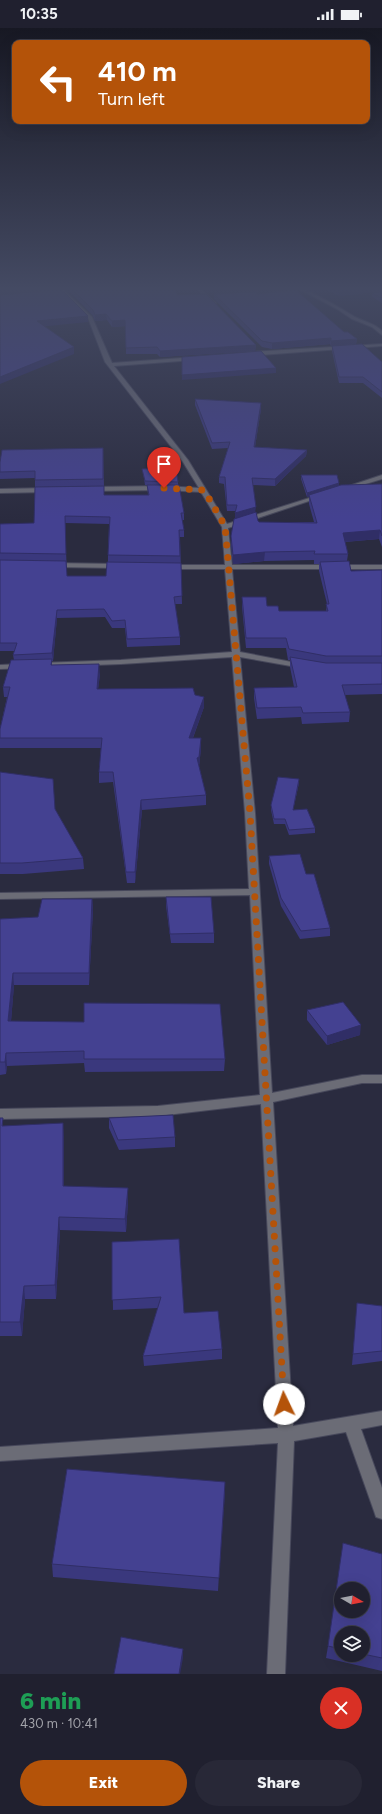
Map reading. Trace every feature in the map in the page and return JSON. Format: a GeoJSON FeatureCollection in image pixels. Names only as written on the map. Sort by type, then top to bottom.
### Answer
{"type":"FeatureCollection","features":[{"type":"Feature","properties":{"kind":"street"},"geometry":{"type":"LineString","coordinates":[[111,367],[186,460],[225,526],[250,813],[286,1435],[279,1673]]}},
{"type":"Feature","properties":{"kind":"street"},"geometry":{"type":"LineString","coordinates":[[337,491],[382,477]]}},
{"type":"Feature","properties":{"kind":"street"},"geometry":{"type":"LineString","coordinates":[[86,490],[164,488],[204,490]]}},
{"type":"Feature","properties":{"kind":"street"},"geometry":{"type":"LineString","coordinates":[[0,491],[54,490]]}},
{"type":"Feature","properties":{"kind":"street"},"geometry":{"type":"LineString","coordinates":[[225,526],[330,494]]}},
{"type":"Feature","properties":{"kind":"street"},"geometry":{"type":"LineString","coordinates":[[43,565],[126,566]]}},
{"type":"Feature","properties":{"kind":"street"},"geometry":{"type":"LineString","coordinates":[[157,567],[382,568]]}},
{"type":"Feature","properties":{"kind":"street"},"geometry":{"type":"LineString","coordinates":[[0,667],[121,662],[236,654],[310,667]]}},
{"type":"Feature","properties":{"kind":"street"},"geometry":{"type":"LineString","coordinates":[[0,896],[254,892]]}},
{"type":"Feature","properties":{"kind":"street"},"geometry":{"type":"LineString","coordinates":[[0,1114],[158,1111],[266,1099],[362,1079],[382,1079]]}},
{"type":"Feature","properties":{"kind":"street"},"geometry":{"type":"LineString","coordinates":[[0,1454],[286,1435],[382,1418]]}},
{"type":"Feature","properties":{"kind":"street"},"geometry":{"type":"LineString","coordinates":[[351,1424],[382,1511]]}},
{"type":"Feature","properties":{"kind":"building"},"geometry":{"type":"Polygon","coordinates":[[[0,367],[25,367],[0,377],[0,367]]]}},
{"type":"Feature","properties":{"kind":"building"},"geometry":{"type":"Polygon","coordinates":[[[182,367],[276,368],[182,375],[182,367]]]}},
{"type":"Feature","properties":{"kind":"building"},"geometry":{"type":"Polygon","coordinates":[[[337,367],[382,367],[382,392],[363,377],[339,377],[337,367]]]}},
{"type":"Feature","properties":{"kind":"building"},"geometry":{"type":"Polygon","coordinates":[[[195,399],[261,403],[254,447],[307,450],[275,479],[252,478],[256,507],[235,513],[237,505],[227,505],[225,477],[219,477],[230,442],[212,443],[195,399]]]}},
{"type":"Feature","properties":{"kind":"building"},"geometry":{"type":"Polygon","coordinates":[[[103,448],[103,479],[35,480],[35,471],[0,472],[2,450],[103,448]]]}},
{"type":"Feature","properties":{"kind":"building"},"geometry":{"type":"Polygon","coordinates":[[[176,467],[178,482],[145,481],[142,469],[176,467]]]}},
{"type":"Feature","properties":{"kind":"building"},"geometry":{"type":"Polygon","coordinates":[[[301,475],[337,475],[339,483],[307,493],[301,475]]]}},
{"type":"Feature","properties":{"kind":"building"},"geometry":{"type":"Polygon","coordinates":[[[382,484],[382,536],[380,530],[343,533],[348,554],[314,554],[315,551],[265,552],[233,555],[231,536],[234,519],[256,512],[259,522],[317,523],[309,495],[341,485],[382,484]]]}},
{"type":"Feature","properties":{"kind":"building"},"geometry":{"type":"Polygon","coordinates":[[[147,485],[179,485],[184,513],[181,513],[184,530],[179,530],[180,556],[108,555],[110,517],[65,516],[66,554],[0,553],[0,524],[34,523],[35,487],[104,486],[104,495],[149,495],[147,485]]]}},
{"type":"Feature","properties":{"kind":"building"},"geometry":{"type":"Polygon","coordinates":[[[0,560],[66,561],[67,576],[106,576],[107,562],[181,563],[182,596],[174,597],[180,637],[127,639],[125,620],[112,621],[104,609],[57,610],[52,653],[13,655],[17,643],[0,643],[0,560]]]}},
{"type":"Feature","properties":{"kind":"building"},"geometry":{"type":"Polygon","coordinates":[[[349,561],[351,571],[382,570],[382,656],[326,656],[289,649],[286,638],[246,638],[242,597],[266,597],[267,606],[278,606],[279,611],[328,611],[326,604],[329,604],[320,562],[349,561]]]}},
{"type":"Feature","properties":{"kind":"building"},"geometry":{"type":"Polygon","coordinates":[[[290,657],[326,663],[382,663],[382,684],[342,685],[350,712],[303,713],[301,707],[257,708],[254,688],[297,687],[290,657]]]}},
{"type":"Feature","properties":{"kind":"building"},"geometry":{"type":"Polygon","coordinates":[[[52,659],[51,665],[99,664],[97,689],[193,688],[195,695],[204,697],[189,738],[201,738],[199,757],[197,758],[206,795],[141,800],[135,872],[126,872],[113,772],[99,772],[102,738],[0,738],[0,729],[10,687],[3,687],[11,660],[52,659]]]}},
{"type":"Feature","properties":{"kind":"building"},"geometry":{"type":"Polygon","coordinates":[[[0,772],[53,779],[55,809],[83,858],[22,863],[0,863],[0,772]]]}},
{"type":"Feature","properties":{"kind":"building"},"geometry":{"type":"Polygon","coordinates":[[[278,777],[299,779],[293,810],[307,809],[315,828],[289,830],[285,819],[274,819],[271,805],[278,777]]]}},
{"type":"Feature","properties":{"kind":"building"},"geometry":{"type":"Polygon","coordinates":[[[300,854],[306,874],[314,874],[330,928],[301,931],[281,898],[269,856],[300,854]]]}},
{"type":"Feature","properties":{"kind":"building"},"geometry":{"type":"Polygon","coordinates":[[[166,897],[211,897],[214,933],[170,934],[166,897]]]}},
{"type":"Feature","properties":{"kind":"building"},"geometry":{"type":"Polygon","coordinates":[[[42,899],[92,899],[89,973],[13,973],[8,1021],[84,1022],[84,1003],[220,1004],[225,1059],[84,1059],[84,1051],[6,1053],[5,1062],[0,1062],[0,919],[38,917],[42,899]]]}},
{"type":"Feature","properties":{"kind":"building"},"geometry":{"type":"Polygon","coordinates":[[[343,1002],[361,1025],[327,1036],[307,1010],[343,1002]]]}},
{"type":"Feature","properties":{"kind":"building"},"geometry":{"type":"Polygon","coordinates":[[[173,1115],[175,1137],[118,1140],[109,1118],[173,1115]]]}},
{"type":"Feature","properties":{"kind":"building"},"geometry":{"type":"Polygon","coordinates":[[[0,1118],[3,1118],[2,1126],[63,1123],[63,1186],[128,1188],[125,1219],[59,1217],[55,1285],[24,1286],[20,1322],[0,1322],[0,1118]]]}},
{"type":"Feature","properties":{"kind":"building"},"geometry":{"type":"Polygon","coordinates":[[[179,1239],[184,1313],[218,1311],[222,1349],[143,1356],[161,1297],[112,1300],[112,1242],[179,1239]]]}},
{"type":"Feature","properties":{"kind":"building"},"geometry":{"type":"Polygon","coordinates":[[[357,1303],[382,1306],[382,1351],[353,1354],[357,1303]]]}},
{"type":"Feature","properties":{"kind":"building"},"geometry":{"type":"Polygon","coordinates":[[[67,1469],[225,1482],[219,1578],[52,1564],[67,1469]]]}},
{"type":"Feature","properties":{"kind":"building"},"geometry":{"type":"Polygon","coordinates":[[[343,1543],[382,1554],[382,1658],[370,1655],[370,1626],[334,1626],[334,1647],[328,1646],[334,1605],[334,1618],[370,1618],[370,1582],[337,1582],[343,1543]]]}},
{"type":"Feature","properties":{"kind":"building"},"geometry":{"type":"Polygon","coordinates":[[[121,1637],[183,1649],[179,1674],[114,1674],[121,1637]]]}},
{"type":"Feature","properties":{"kind":"route"},"geometry":{"type":"LineString","coordinates":[[164,488],[204,490],[225,526],[250,813],[284,1404]]}}]}
